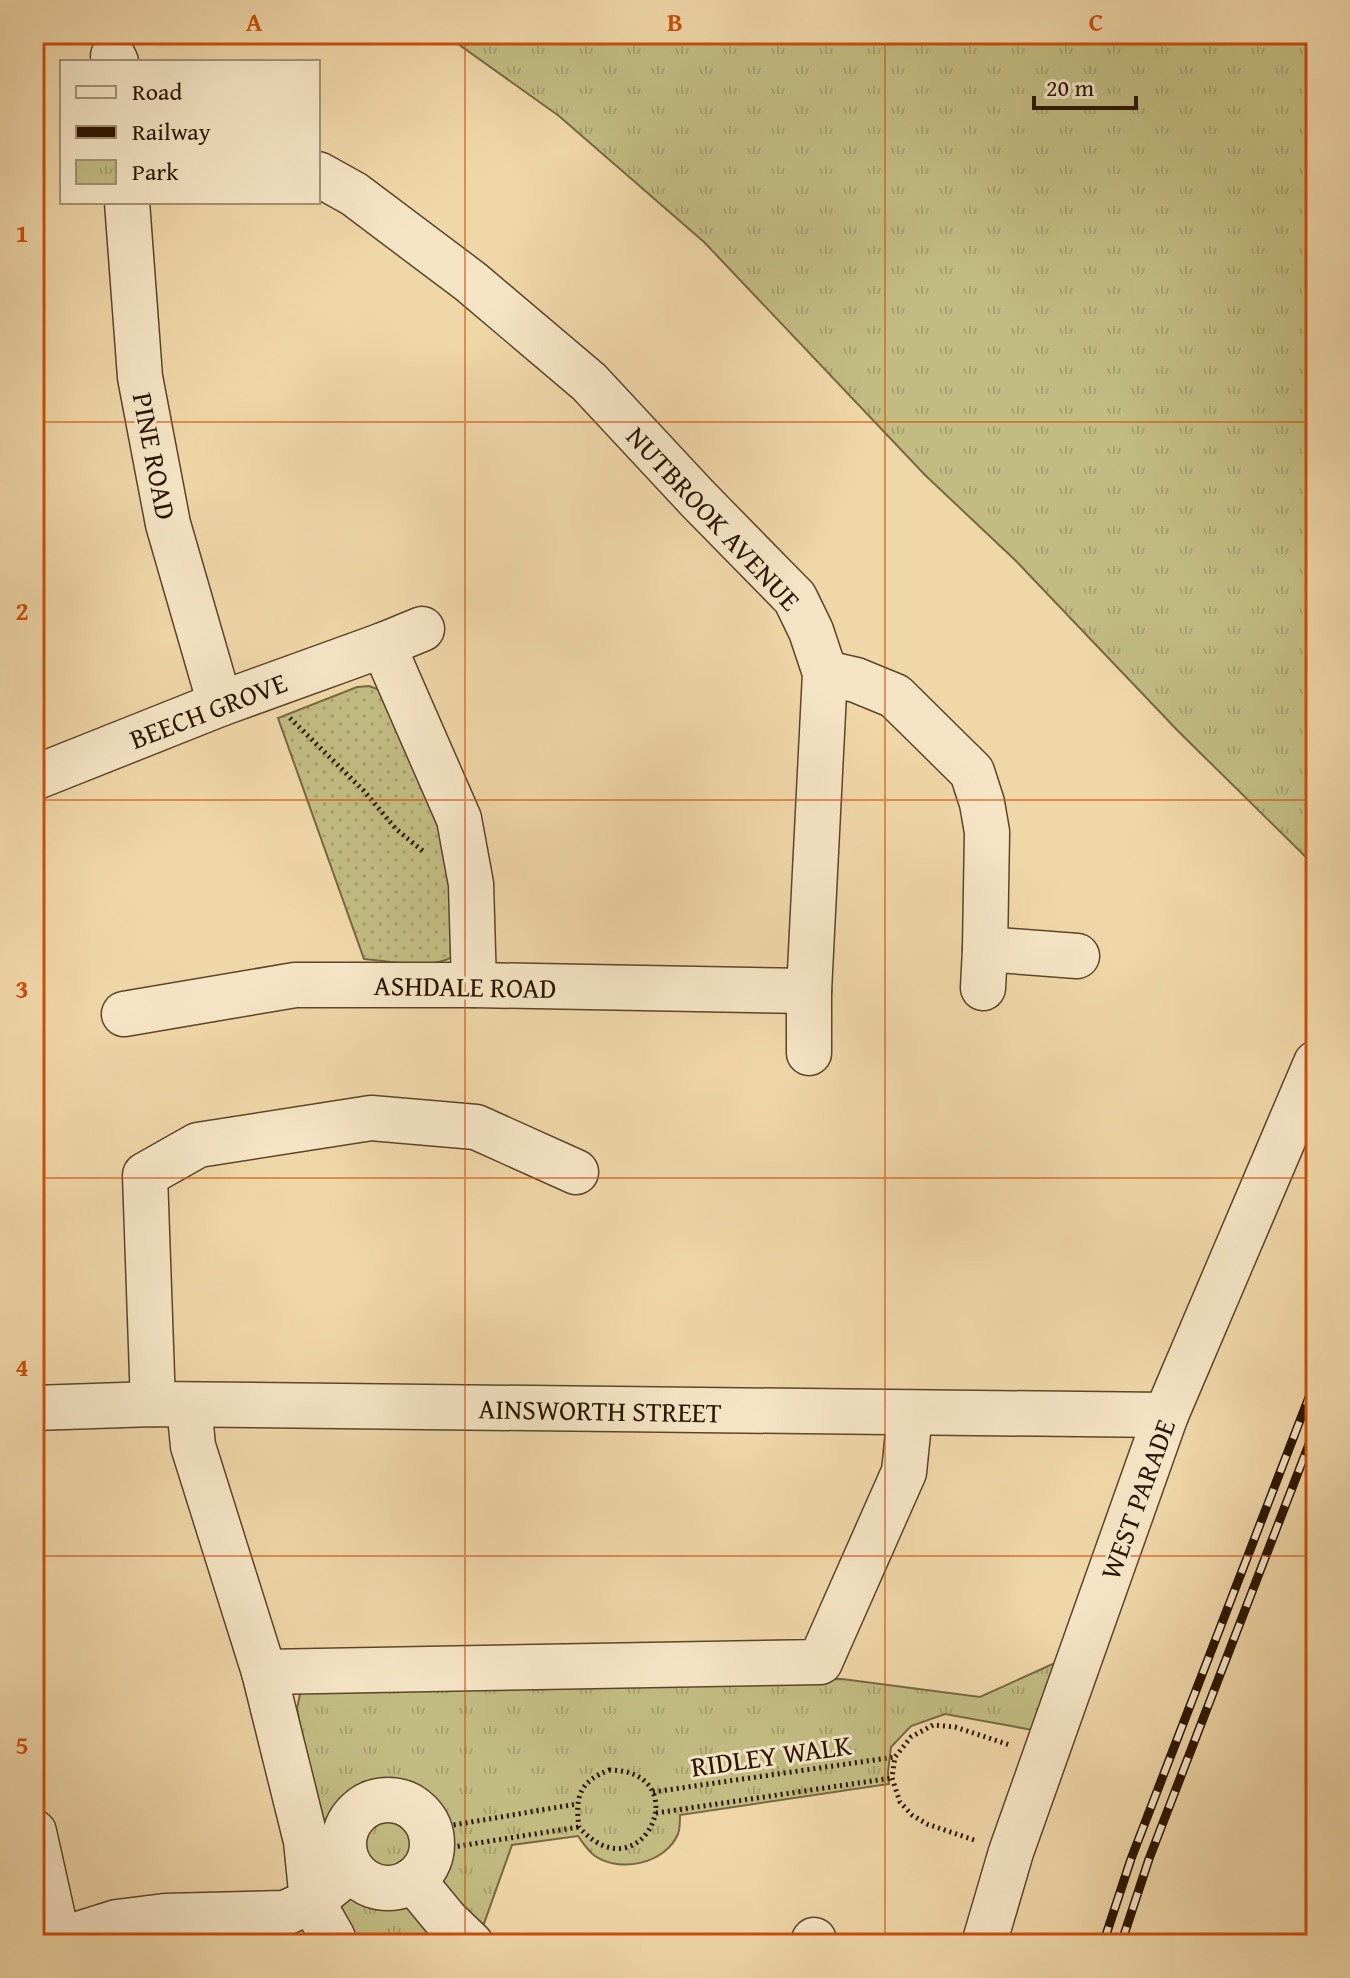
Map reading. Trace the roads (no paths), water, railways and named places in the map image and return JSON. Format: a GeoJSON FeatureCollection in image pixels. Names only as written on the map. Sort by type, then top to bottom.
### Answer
{"type":"FeatureCollection","features":[{"type":"Feature","properties":{"kind":"street","name":"NUTBROOK AVENUE"},"geometry":{"type":"LineString","coordinates":[[320,175],[354,194],[471,282],[589,382],[795,598],[811,631],[825,673],[809,991],[809,1053]]}},
{"type":"Feature","properties":{"kind":"street","name":"PINE ROAD"},"geometry":{"type":"LineString","coordinates":[[127,204],[140,377],[168,524],[220,704]]}},
{"type":"Feature","properties":{"kind":"street","name":"BEECH GROVE"},"geometry":{"type":"LineString","coordinates":[[34,778],[220,704],[403,637],[459,819],[471,884],[474,985]]}},
{"type":"Feature","properties":{"kind":"street"},"geometry":{"type":"LineString","coordinates":[[825,673],[856,680],[895,696],[972,772],[987,832],[984,968],[1077,956]]}},
{"type":"Feature","properties":{"kind":"street","name":"ASHDALE ROAD"},"geometry":{"type":"LineString","coordinates":[[124,1014],[295,985],[809,991]]}},
{"type":"Feature","properties":{"kind":"street","name":"WEST PARADE"},"geometry":{"type":"LineString","coordinates":[[984,1944],[1011,1852],[1166,1415],[1316,1063]]}},
{"type":"Feature","properties":{"kind":"street"},"geometry":{"type":"LineString","coordinates":[[333,1944],[333,1938],[312,1901],[306,1841],[264,1672],[193,1446],[171,1405],[145,1175],[198,1145],[371,1118],[476,1127],[576,1172]]}},
{"type":"Feature","properties":{"kind":"street","name":"AINSWORTH STREET"},"geometry":{"type":"LineString","coordinates":[[34,1408],[171,1405],[1166,1415]]}},
{"type":"Feature","properties":{"kind":"street"},"geometry":{"type":"LineString","coordinates":[[264,1672],[820,1662],[904,1472],[910,1413]]}},
{"type":"Feature","properties":{"kind":"street"},"geometry":{"type":"LineString","coordinates":[[426,1853],[406,1885],[391,1889],[375,1887],[362,1881],[351,1870],[344,1856],[343,1840],[347,1826],[359,1810],[372,1802],[388,1799],[410,1804],[422,1815],[426,1853],[446,1920],[471,1944]]}},
{"type":"Feature","properties":{"kind":"street"},"geometry":{"type":"LineString","coordinates":[[34,1832],[55,1943],[117,1922],[165,1916],[285,1913],[312,1901],[351,1870]]}},
{"type":"Feature","properties":{"kind":"railway"},"geometry":{"type":"LineString","coordinates":[[1103,1944],[1131,1859],[1316,1379]]}},
{"type":"Feature","properties":{"kind":"railway"},"geometry":{"type":"LineString","coordinates":[[1121,1944],[1149,1859],[1316,1426]]}}]}
